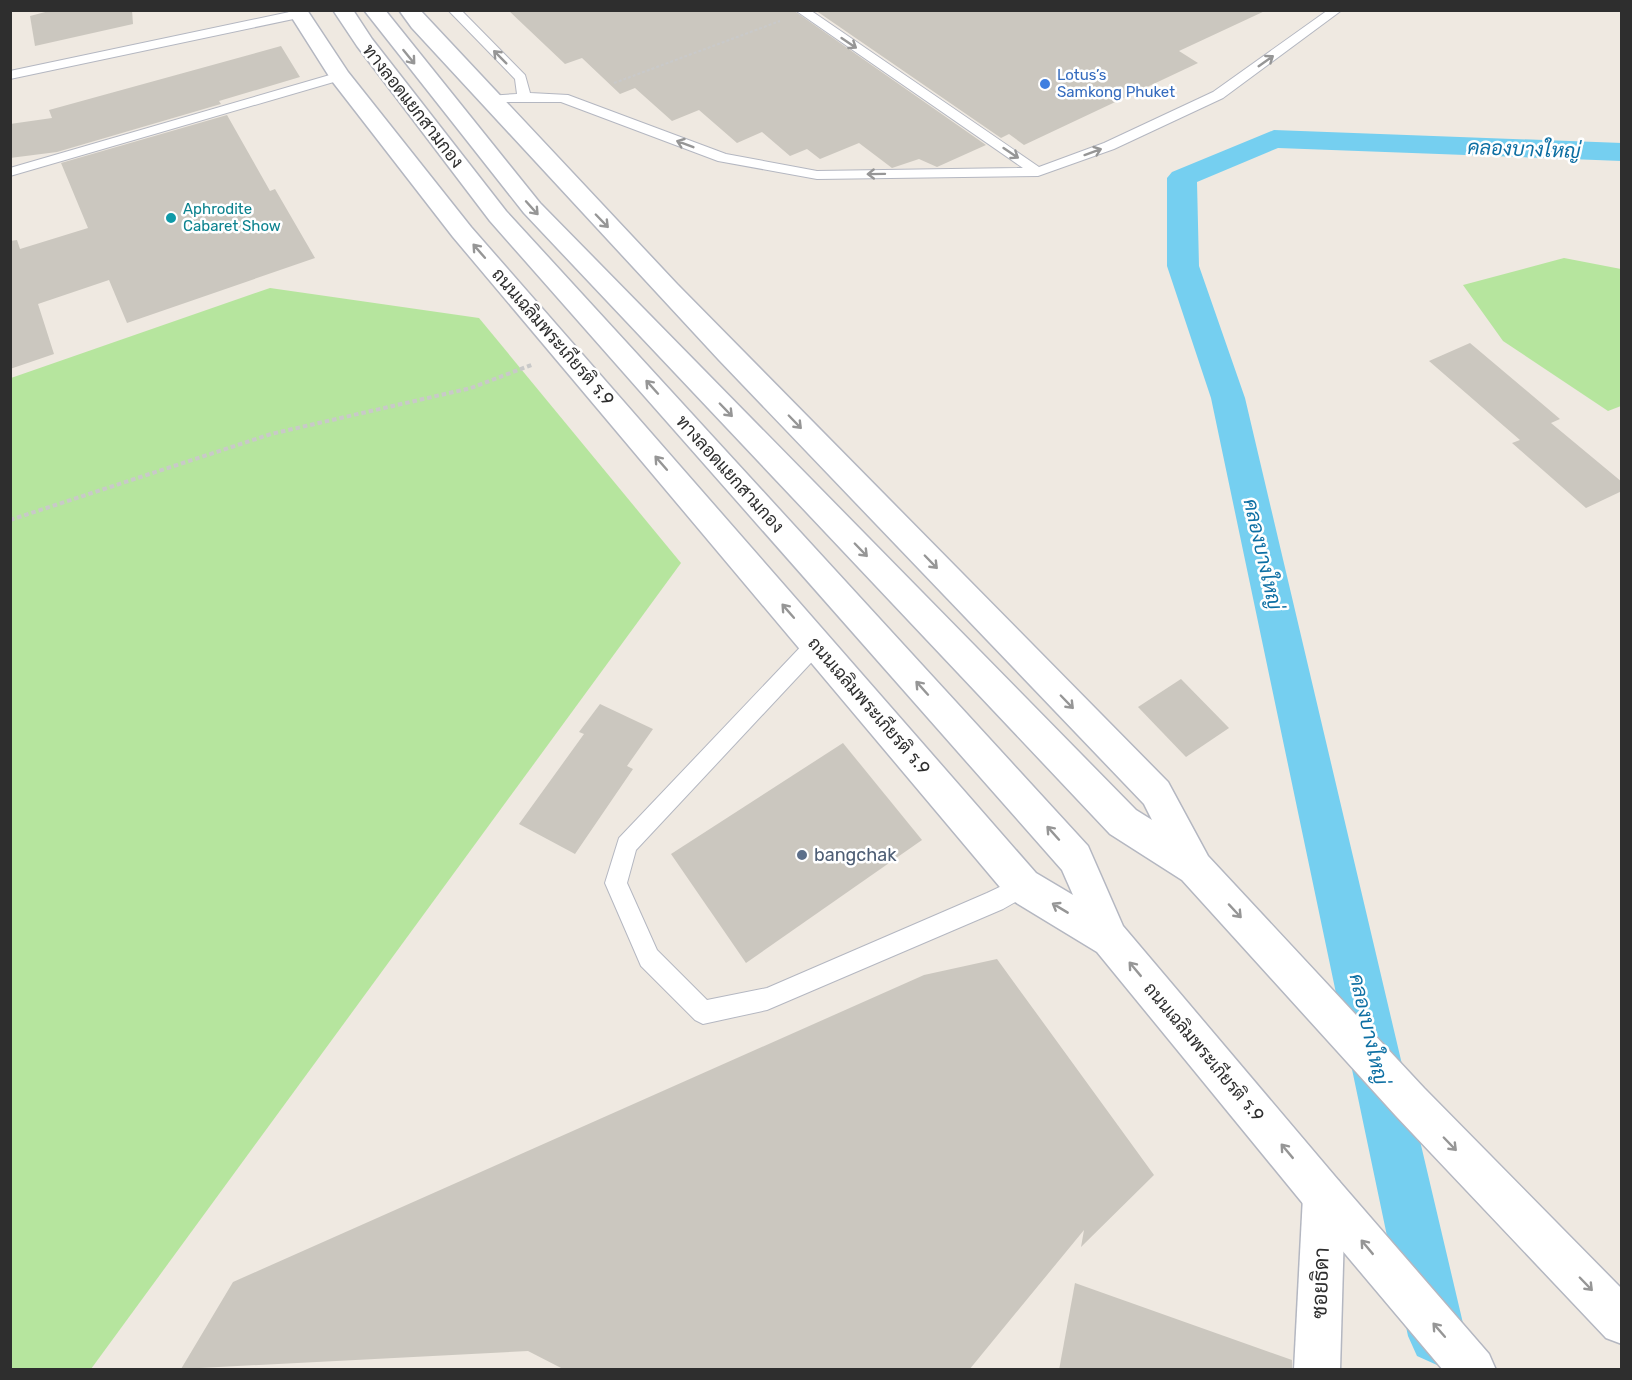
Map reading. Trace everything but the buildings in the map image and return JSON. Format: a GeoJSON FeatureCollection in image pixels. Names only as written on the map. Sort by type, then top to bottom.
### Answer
{"type":"FeatureCollection","features":[{"type":"Feature","properties":{"kind":"main road","name":"ทางลอดแยกสามกอง"},"geometry":{"type":"LineString","coordinates":[[343,10],[364,42],[498,216],[1075,858],[1110,939]]}},
{"type":"Feature","properties":{"kind":"main road","name":"ทางลอดแยกสามกอง"},"geometry":{"type":"LineString","coordinates":[[374,10],[532,208],[1123,822],[1195,868]]}},
{"type":"Feature","properties":{"kind":"main road"},"geometry":{"type":"LineString","coordinates":[[410,10],[420,24],[494,99],[580,197],[720,345],[1156,793],[1195,868],[1410,1102],[1622,1322]]}},
{"type":"Feature","properties":{"kind":"main road","name":"ถนนเฉลิมพระเกียรติ ร.9"},"geometry":{"type":"LineString","coordinates":[[298,12],[340,76],[462,232],[1023,886],[1110,939],[1324,1196],[1473,1370]]}},
{"type":"Feature","properties":{"kind":"main road","name":"ซอยธิดา"},"geometry":{"type":"LineString","coordinates":[[1317,1370],[1324,1196]]}},
{"type":"Feature","properties":{"kind":"lane"},"geometry":{"type":"LineString","coordinates":[[454,10],[521,78],[524,97]]}},
{"type":"Feature","properties":{"kind":"lane"},"geometry":{"type":"LineString","coordinates":[[801,10],[1038,172]]}},
{"type":"Feature","properties":{"kind":"lane"},"geometry":{"type":"LineString","coordinates":[[494,99],[524,97],[563,99],[723,158],[817,175],[1038,172],[1108,146],[1218,95],[1336,10]]}},
{"type":"Feature","properties":{"kind":"lane"},"geometry":{"type":"LineString","coordinates":[[10,75],[298,12]]}},
{"type":"Feature","properties":{"kind":"lane"},"geometry":{"type":"LineString","coordinates":[[10,172],[340,76]]}},
{"type":"Feature","properties":{"kind":"lane"},"geometry":{"type":"LineString","coordinates":[[816,644],[627,845],[616,883],[649,958],[703,1012],[767,999],[995,901],[1023,886]]}},
{"type":"Feature","properties":{"kind":"path"},"geometry":{"type":"LineString","coordinates":[[615,83],[781,21]]}},
{"type":"Feature","properties":{"kind":"path"},"geometry":{"type":"LineString","coordinates":[[10,520],[271,434],[471,388],[566,352]]}},
{"type":"Feature","properties":{"kind":"green space"},"geometry":{"type":"Polygon","coordinates":[[[1564,258],[1621,269],[1621,406],[1608,411],[1503,341],[1463,285],[1564,258]]]}},
{"type":"Feature","properties":{"kind":"green space"},"geometry":{"type":"Polygon","coordinates":[[[270,288],[479,318],[681,563],[91,1369],[11,1369],[11,378],[270,288]]]}},
{"type":"Feature","properties":{"kind":"waterway","name":"คลองบางใหญ่"},"geometry":{"type":"LineString","coordinates":[[1437,1336],[1228,398],[1183,266],[1182,178],[1274,139],[1622,152]]}},
{"type":"Feature","properties":{"kind":"place","name":"Lotus’s Samkong Phuket"},"geometry":{"type":"Point","coordinates":[1045,84]}},
{"type":"Feature","properties":{"kind":"place","name":"Aphrodite Cabaret Show"},"geometry":{"type":"Point","coordinates":[171,218]}},
{"type":"Feature","properties":{"kind":"place","name":"bangchak"},"geometry":{"type":"Point","coordinates":[802,855]}}]}
